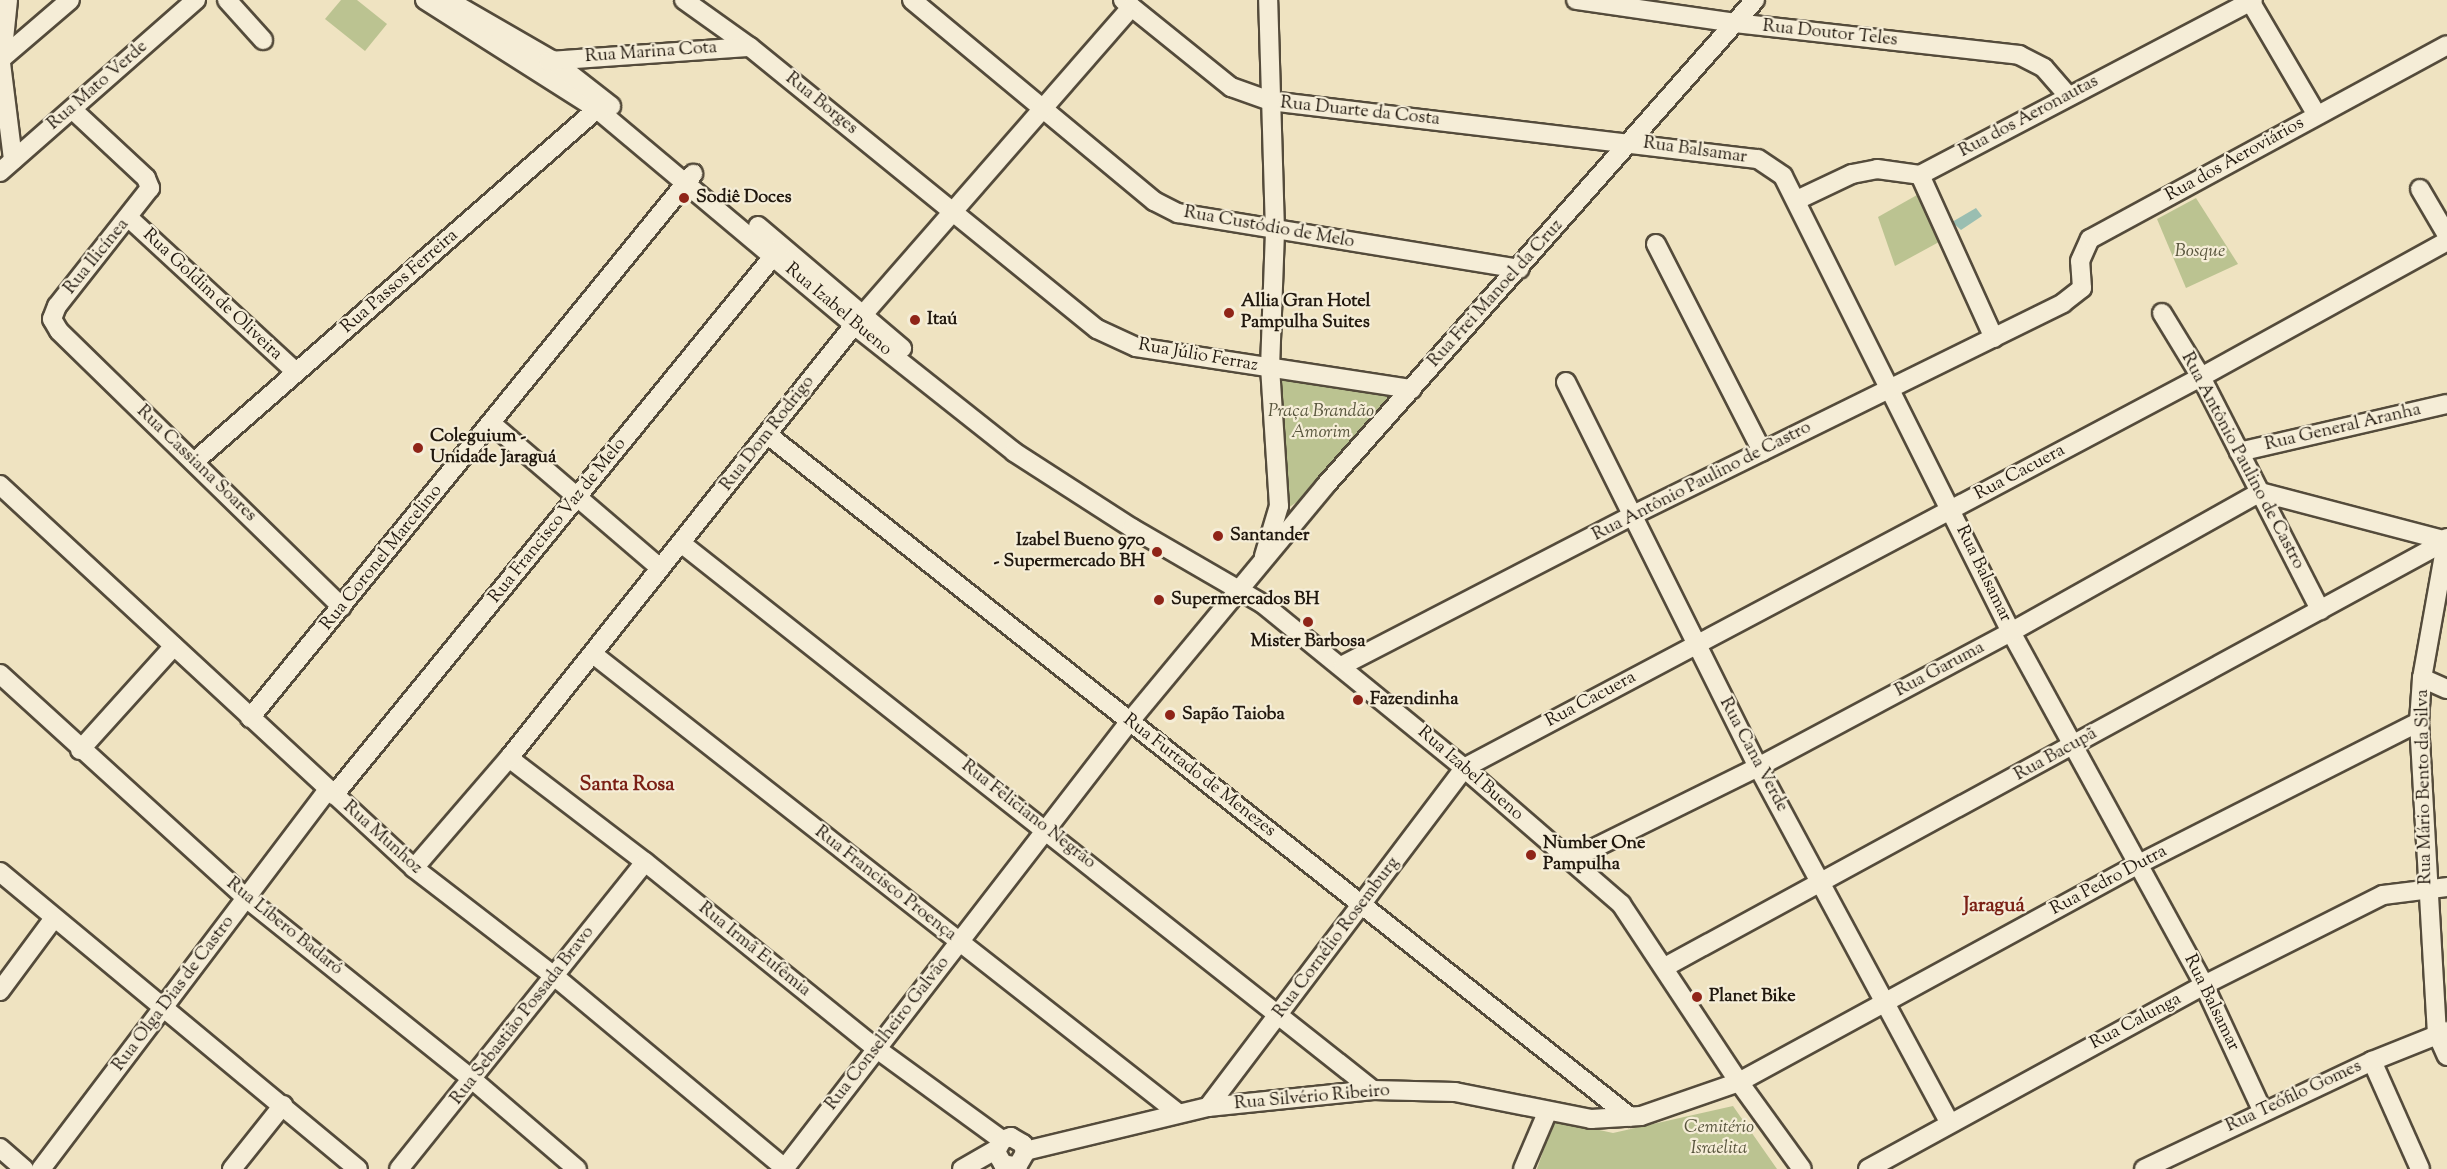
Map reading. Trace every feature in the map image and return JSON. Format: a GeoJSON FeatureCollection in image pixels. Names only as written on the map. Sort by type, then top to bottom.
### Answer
{"type":"FeatureCollection","features":[{"type":"Feature","properties":{"kind":"street"},"geometry":{"type":"LineString","coordinates":[[7,166],[1,58],[8,0]]}},
{"type":"Feature","properties":{"kind":"street"},"geometry":{"type":"LineString","coordinates":[[1,58],[70,0]]}},
{"type":"Feature","properties":{"kind":"street","name":"Rua Mato Verde"},"geometry":{"type":"LineString","coordinates":[[7,166],[196,0]]}},
{"type":"Feature","properties":{"kind":"street"},"geometry":{"type":"LineString","coordinates":[[227,0],[263,40]]}},
{"type":"Feature","properties":{"kind":"street","name":"Rua Izabel Bueno"},"geometry":{"type":"LineString","coordinates":[[424,0],[481,38],[602,105]]}},
{"type":"Feature","properties":{"kind":"street","name":"Rua Izabel Bueno"},"geometry":{"type":"LineString","coordinates":[[448,0],[563,63],[602,105],[1014,452],[1131,528],[1244,587],[1343,665],[1464,768],[1621,904],[1665,967],[1738,1082],[1802,1169]]}},
{"type":"Feature","properties":{"kind":"street","name":"Rua Borges"},"geometry":{"type":"LineString","coordinates":[[684,0],[750,47],[955,213]]}},
{"type":"Feature","properties":{"kind":"street","name":"Rua Custódio de Melo"},"geometry":{"type":"LineString","coordinates":[[912,0],[1154,201],[1178,213],[1275,231],[1519,269]]}},
{"type":"Feature","properties":{"kind":"street"},"geometry":{"type":"LineString","coordinates":[[1261,563],[1279,506],[1270,368],[1275,231],[1268,0]]}},
{"type":"Feature","properties":{"kind":"street","name":"Rua Doutor Teles"},"geometry":{"type":"LineString","coordinates":[[1584,0],[1735,23],[2019,55],[2044,68],[2068,96]]}},
{"type":"Feature","properties":{"kind":"street","name":"Rua Frei Manoel da Cruz"},"geometry":{"type":"LineString","coordinates":[[1244,587],[1261,563],[1412,388],[1755,0]]}},
{"type":"Feature","properties":{"kind":"street"},"geometry":{"type":"LineString","coordinates":[[2251,1],[2317,115]]}},
{"type":"Feature","properties":{"kind":"street","name":"Rua dos Aeronautas"},"geometry":{"type":"LineString","coordinates":[[1920,175],[2251,1]]}},
{"type":"Feature","properties":{"kind":"street","name":"Rua Dom Rodrigo"},"geometry":{"type":"LineString","coordinates":[[414,868],[593,654],[859,320],[955,213],[1044,108],[1127,4]]}},
{"type":"Feature","properties":{"kind":"street","name":"Rua Duarte da Costa"},"geometry":{"type":"LineString","coordinates":[[1127,4],[1231,87],[1270,101],[1630,142]]}},
{"type":"Feature","properties":{"kind":"street"},"geometry":{"type":"LineString","coordinates":[[481,38],[492,39],[535,61],[563,63]]}},
{"type":"Feature","properties":{"kind":"street","name":"Rua dos Aeroviários"},"geometry":{"type":"LineString","coordinates":[[2063,303],[2082,288],[2080,261],[2090,239],[2447,45]]}},
{"type":"Feature","properties":{"kind":"street","name":"Rua Marina Cota"},"geometry":{"type":"LineString","coordinates":[[563,63],[750,47]]}},
{"type":"Feature","properties":{"kind":"street","name":"Rua Passos Ferreira"},"geometry":{"type":"LineString","coordinates":[[194,462],[602,105]]}},
{"type":"Feature","properties":{"kind":"street","name":"Rua Ilicínea"},"geometry":{"type":"LineString","coordinates":[[52,319],[57,306],[146,198],[150,188],[146,178],[73,110]]}},
{"type":"Feature","properties":{"kind":"street","name":"Rua Balsamar"},"geometry":{"type":"LineString","coordinates":[[1630,142],[1758,159],[1783,176],[2011,632],[2071,747],[2139,864],[2204,985],[2263,1112]]}},
{"type":"Feature","properties":{"kind":"street"},"geometry":{"type":"LineString","coordinates":[[1797,200],[1852,174],[1877,169],[1920,175],[1994,338]]}},
{"type":"Feature","properties":{"kind":"street","name":"Rua Coronel Marcelino"},"geometry":{"type":"LineString","coordinates":[[249,718],[492,424],[690,177]]}},
{"type":"Feature","properties":{"kind":"street"},"geometry":{"type":"LineString","coordinates":[[2420,189],[2447,235]]}},
{"type":"Feature","properties":{"kind":"street","name":"Rua Júlio Ferraz"},"geometry":{"type":"LineString","coordinates":[[955,213],[1097,329],[1136,347],[1412,388]]}},
{"type":"Feature","properties":{"kind":"street","name":"Rua Goldim de Oliveira"},"geometry":{"type":"LineString","coordinates":[[129,218],[296,372]]}},
{"type":"Feature","properties":{"kind":"street","name":"Rua Cacuera"},"geometry":{"type":"LineString","coordinates":[[1464,768],[2201,377],[2447,241]]}},
{"type":"Feature","properties":{"kind":"street"},"geometry":{"type":"LineString","coordinates":[[1656,244],[1762,451]]}},
{"type":"Feature","properties":{"kind":"street","name":"Rua Francisco Vaz de Melo"},"geometry":{"type":"LineString","coordinates":[[331,792],[579,497],[777,251]]}},
{"type":"Feature","properties":{"kind":"street","name":"Rua Antônio Paulino de Castro"},"geometry":{"type":"LineString","coordinates":[[1343,665],[1633,515],[2063,303]]}},
{"type":"Feature","properties":{"kind":"street","name":"Rua Antônio Paulino de Castro"},"geometry":{"type":"LineString","coordinates":[[2162,313],[2201,377],[2320,610]]}},
{"type":"Feature","properties":{"kind":"street","name":"Rua Cassiana Soares"},"geometry":{"type":"LineString","coordinates":[[52,319],[59,331],[342,607]]}},
{"type":"Feature","properties":{"kind":"street","name":"Rua Cana Verde"},"geometry":{"type":"LineString","coordinates":[[1566,382],[1758,767],[1822,881],[1950,1123]]}},
{"type":"Feature","properties":{"kind":"street","name":"Rua General Aranha"},"geometry":{"type":"LineString","coordinates":[[2239,452],[2447,404]]}},
{"type":"Feature","properties":{"kind":"street"},"geometry":{"type":"LineString","coordinates":[[492,424],[660,568]]}},
{"type":"Feature","properties":{"kind":"street","name":"Rua Furtado de Menezes"},"geometry":{"type":"LineString","coordinates":[[768,435],[1630,1117]]}},
{"type":"Feature","properties":{"kind":"street","name":"Rua Munhoz"},"geometry":{"type":"LineString","coordinates":[[0,485],[249,718],[414,868],[553,975],[785,1168]]}},
{"type":"Feature","properties":{"kind":"street"},"geometry":{"type":"LineString","coordinates":[[2260,492],[2447,540]]}},
{"type":"Feature","properties":{"kind":"street","name":"Rua Garuma"},"geometry":{"type":"LineString","coordinates":[[1570,860],[1758,767],[2011,632],[2260,492]]}},
{"type":"Feature","properties":{"kind":"street"},"geometry":{"type":"LineString","coordinates":[[1279,506],[1295,517],[1304,514]]}},
{"type":"Feature","properties":{"kind":"street","name":"Rua Bacupã"},"geometry":{"type":"LineString","coordinates":[[1665,967],[2447,540]]}},
{"type":"Feature","properties":{"kind":"street","name":"Rua Mário Bento da Silva"},"geometry":{"type":"LineString","coordinates":[[2442,1032],[2427,888],[2419,722],[2422,678],[2447,540]]}},
{"type":"Feature","properties":{"kind":"street","name":"Rua Feliciano Negrão"},"geometry":{"type":"LineString","coordinates":[[681,543],[1281,1014],[1373,1090]]}},
{"type":"Feature","properties":{"kind":"street","name":"Rua Conselheiro Galvão"},"geometry":{"type":"LineString","coordinates":[[785,1168],[1130,721],[1244,587]]}},
{"type":"Feature","properties":{"kind":"street"},"geometry":{"type":"LineString","coordinates":[[80,750],[174,646]]}},
{"type":"Feature","properties":{"kind":"street","name":"Rua Francisco Proença"},"geometry":{"type":"LineString","coordinates":[[593,654],[1178,1113]]}},
{"type":"Feature","properties":{"kind":"street","name":"Rua Líbero Badaró"},"geometry":{"type":"LineString","coordinates":[[0,674],[80,750],[246,898],[473,1080],[577,1169]]}},
{"type":"Feature","properties":{"kind":"street"},"geometry":{"type":"LineString","coordinates":[[2422,678],[2447,689]]}},
{"type":"Feature","properties":{"kind":"street","name":"Rua Pedro Dutra"},"geometry":{"type":"LineString","coordinates":[[1738,1082],[2139,864],[2419,722]]}},
{"type":"Feature","properties":{"kind":"street","name":"Rua Irmã Eufêmia"},"geometry":{"type":"LineString","coordinates":[[508,758],[645,862],[999,1144]]}},
{"type":"Feature","properties":{"kind":"street","name":"Rua Cornélio Rosemburg"},"geometry":{"type":"LineString","coordinates":[[1226,1098],[1281,1014],[1464,768]]}},
{"type":"Feature","properties":{"kind":"street","name":"Rua Olga Dias de Castro"},"geometry":{"type":"LineString","coordinates":[[41,1169],[246,898],[331,792]]}},
{"type":"Feature","properties":{"kind":"street","name":"Rua Sebastião Possada Bravo"},"geometry":{"type":"LineString","coordinates":[[399,1169],[473,1080],[553,975],[645,862]]}},
{"type":"Feature","properties":{"kind":"street"},"geometry":{"type":"LineString","coordinates":[[0,872],[358,1169]]}},
{"type":"Feature","properties":{"kind":"street","name":"Rua Calunga"},"geometry":{"type":"LineString","coordinates":[[1868,1169],[2204,985],[2383,895],[2447,887]]}},
{"type":"Feature","properties":{"kind":"street"},"geometry":{"type":"LineString","coordinates":[[0,991],[54,918]]}},
{"type":"Feature","properties":{"kind":"street"},"geometry":{"type":"LineString","coordinates":[[2442,1032],[2447,1056]]}},
{"type":"Feature","properties":{"kind":"street","name":"Rua Teófilo Gomes"},"geometry":{"type":"LineString","coordinates":[[2144,1169],[2372,1061],[2442,1032]]}},
{"type":"Feature","properties":{"kind":"street"},"geometry":{"type":"LineString","coordinates":[[2372,1061],[2414,1168]]}},
{"type":"Feature","properties":{"kind":"street","name":"Rua Silvério Ribeiro"},"geometry":{"type":"LineString","coordinates":[[1017,1164],[1178,1113],[1208,1107],[1226,1098],[1373,1090],[1455,1092],[1547,1113],[1591,1119],[1630,1117],[1738,1082]]}},
{"type":"Feature","properties":{"kind":"street"},"geometry":{"type":"LineString","coordinates":[[232,1169],[283,1105]]}},
{"type":"Feature","properties":{"kind":"street"},"geometry":{"type":"LineString","coordinates":[[1523,1169],[1547,1113]]}},
{"type":"Feature","properties":{"kind":"street"},"geometry":{"type":"LineString","coordinates":[[962,1169],[999,1144],[1016,1138],[1017,1164],[1000,1161],[999,1144]]}},
{"type":"Feature","properties":{"kind":"street"},"geometry":{"type":"LineString","coordinates":[[0,1148],[24,1169]]}},
{"type":"Feature","properties":{"kind":"green space"},"geometry":{"type":"Polygon","coordinates":[[[341,0],[357,0],[387,24],[365,51],[325,19],[341,0]]]}},
{"type":"Feature","properties":{"kind":"green space"},"geometry":{"type":"Polygon","coordinates":[[[1917,195],[1939,242],[1895,266],[1878,217],[1917,195]]]}},
{"type":"Feature","properties":{"kind":"green space","name":"Bosque"},"geometry":{"type":"Polygon","coordinates":[[[2196,198],[2238,264],[2186,288],[2157,219],[2196,198]]]}},
{"type":"Feature","properties":{"kind":"green space","name":"Praça Brandão Amorim"},"geometry":{"type":"Polygon","coordinates":[[[1278,374],[1396,397],[1303,498],[1288,508],[1278,374]]]}},
{"type":"Feature","properties":{"kind":"green space","name":"Cemitério Israelita"},"geometry":{"type":"Polygon","coordinates":[[[1733,1106],[1777,1169],[1537,1169],[1554,1120],[1613,1133],[1733,1106]]]}},
{"type":"Feature","properties":{"kind":"water"},"geometry":{"type":"Polygon","coordinates":[[[1976,208],[1982,216],[1961,230],[1952,222],[1976,208]]]}},
{"type":"Feature","properties":{"kind":"place","name":"Sodiê Doces"},"geometry":{"type":"Point","coordinates":[684,198]}},
{"type":"Feature","properties":{"kind":"place","name":"Allia Gran Hotel Pampulha Suites"},"geometry":{"type":"Point","coordinates":[1229,313]}},
{"type":"Feature","properties":{"kind":"place","name":"Itaú"},"geometry":{"type":"Point","coordinates":[915,320]}},
{"type":"Feature","properties":{"kind":"place","name":"Coleguium - Unidade Jaraguá"},"geometry":{"type":"Point","coordinates":[418,448]}},
{"type":"Feature","properties":{"kind":"place","name":"Santander"},"geometry":{"type":"Point","coordinates":[1218,536]}},
{"type":"Feature","properties":{"kind":"place","name":"Izabel Bueno 970 - Supermercado BH"},"geometry":{"type":"Point","coordinates":[1157,552]}},
{"type":"Feature","properties":{"kind":"place","name":"Supermercados BH"},"geometry":{"type":"Point","coordinates":[1159,600]}},
{"type":"Feature","properties":{"kind":"place","name":"Mister Barbosa"},"geometry":{"type":"Point","coordinates":[1308,622]}},
{"type":"Feature","properties":{"kind":"place","name":"Fazendinha"},"geometry":{"type":"Point","coordinates":[1358,700]}},
{"type":"Feature","properties":{"kind":"place","name":"Sapão Taioba"},"geometry":{"type":"Point","coordinates":[1170,715]}},
{"type":"Feature","properties":{"kind":"place","name":"Number One Pampulha"},"geometry":{"type":"Point","coordinates":[1531,855]}},
{"type":"Feature","properties":{"kind":"place","name":"Planet Bike"},"geometry":{"type":"Point","coordinates":[1697,997]}},
{"type":"Feature","properties":{"kind":"district","name":"Santa Rosa"},"geometry":{"type":"Point","coordinates":[627,785]}},
{"type":"Feature","properties":{"kind":"district","name":"Jaraguá"},"geometry":{"type":"Point","coordinates":[1994,906]}}]}
